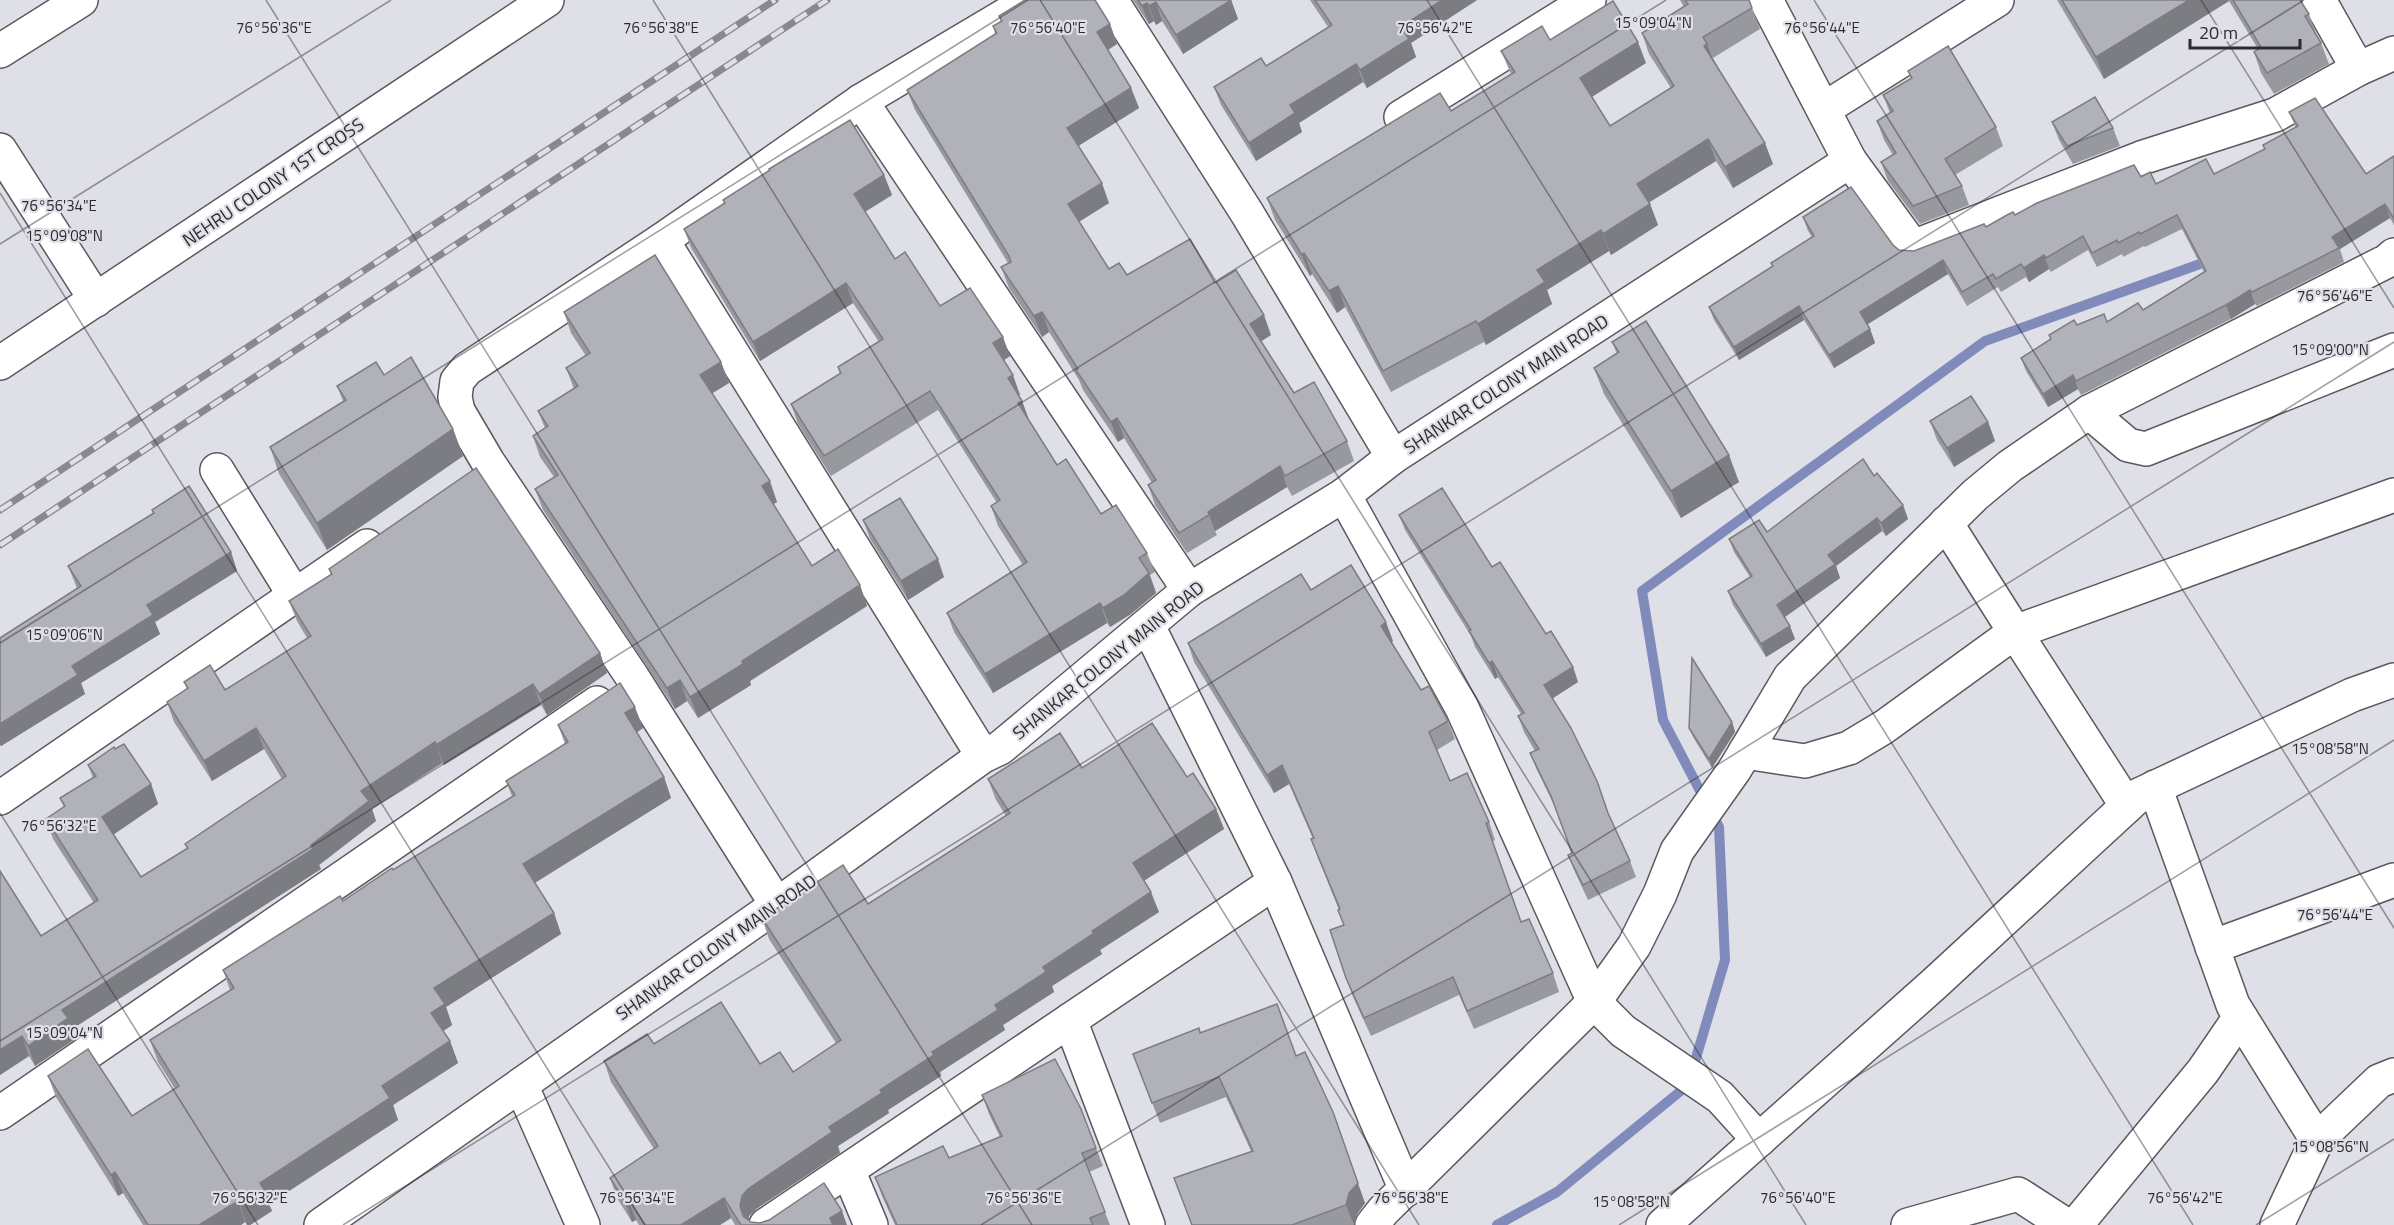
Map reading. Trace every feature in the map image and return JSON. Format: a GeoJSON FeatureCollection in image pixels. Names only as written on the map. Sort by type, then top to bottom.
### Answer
{"type":"FeatureCollection","features":[{"type":"Feature","properties":{"kind":"street"},"geometry":{"type":"LineString","coordinates":[[0,51],[81,0]]}},
{"type":"Feature","properties":{"kind":"street","name":"NEHRU COLONY 1ST CROSS"},"geometry":{"type":"LineString","coordinates":[[0,363],[546,0]]}},
{"type":"Feature","properties":{"kind":"street"},"geometry":{"type":"LineString","coordinates":[[777,905],[633,678],[488,462],[458,411],[455,397],[457,381],[466,369],[662,240],[861,101],[1031,0]]}},
{"type":"Feature","properties":{"kind":"street"},"geometry":{"type":"LineString","coordinates":[[1111,0],[1257,206],[1392,457]]}},
{"type":"Feature","properties":{"kind":"street"},"geometry":{"type":"LineString","coordinates":[[1378,131],[1589,0]]}},
{"type":"Feature","properties":{"kind":"street"},"geometry":{"type":"LineString","coordinates":[[1766,0],[1850,161],[1913,247],[2141,158],[2275,115],[2358,69],[2394,54]]}},
{"type":"Feature","properties":{"kind":"street"},"geometry":{"type":"LineString","coordinates":[[1824,109],[1997,0]]}},
{"type":"Feature","properties":{"kind":"street"},"geometry":{"type":"LineString","coordinates":[[2319,0],[2358,69]]}},
{"type":"Feature","properties":{"kind":"street"},"geometry":{"type":"LineString","coordinates":[[861,101],[1189,590]]}},
{"type":"Feature","properties":{"kind":"street"},"geometry":{"type":"LineString","coordinates":[[0,150],[96,300]]}},
{"type":"Feature","properties":{"kind":"street","name":"SHANKAR COLONY MAIN ROAD"},"geometry":{"type":"LineString","coordinates":[[321,1225],[777,905],[983,756],[1000,748],[1189,590],[1344,495],[1392,457],[1850,161]]}},
{"type":"Feature","properties":{"kind":"street"},"geometry":{"type":"LineString","coordinates":[[662,240],[983,756]]}},
{"type":"Feature","properties":{"kind":"street"},"geometry":{"type":"LineString","coordinates":[[1372,1225],[1383,1211],[1594,1002],[1634,946],[1660,894],[1677,850],[1740,761],[1790,677],[1975,495],[2010,466],[2089,412],[2387,261],[2394,255]]}},
{"type":"Feature","properties":{"kind":"street"},"geometry":{"type":"LineString","coordinates":[[2089,412],[2128,445],[2146,449],[2394,350]]}},
{"type":"Feature","properties":{"kind":"street"},"geometry":{"type":"LineString","coordinates":[[459,482],[488,462]]}},
{"type":"Feature","properties":{"kind":"street"},"geometry":{"type":"LineString","coordinates":[[217,471],[295,596]]}},
{"type":"Feature","properties":{"kind":"street"},"geometry":{"type":"LineString","coordinates":[[1344,495],[1462,708],[1594,1002],[1623,1031],[1705,1086],[1738,1115],[1759,1140]]}},
{"type":"Feature","properties":{"kind":"street"},"geometry":{"type":"LineString","coordinates":[[1740,761],[1805,761],[1849,748],[1884,727],[2015,632],[2394,495]]}},
{"type":"Feature","properties":{"kind":"street"},"geometry":{"type":"LineString","coordinates":[[1946,523],[2127,806]]}},
{"type":"Feature","properties":{"kind":"street"},"geometry":{"type":"LineString","coordinates":[[0,798],[392,529]]}},
{"type":"Feature","properties":{"kind":"street"},"geometry":{"type":"LineString","coordinates":[[1148,626],[1275,882],[1406,1190]]}},
{"type":"Feature","properties":{"kind":"street"},"geometry":{"type":"LineString","coordinates":[[0,1113],[633,678]]}},
{"type":"Feature","properties":{"kind":"street"},"geometry":{"type":"LineString","coordinates":[[1663,1225],[1933,985],[2139,795],[2352,695],[2394,680]]}},
{"type":"Feature","properties":{"kind":"street"},"geometry":{"type":"LineString","coordinates":[[2155,787],[2233,1005],[2317,1140]]}},
{"type":"Feature","properties":{"kind":"street"},"geometry":{"type":"LineString","coordinates":[[2212,946],[2394,880]]}},
{"type":"Feature","properties":{"kind":"street"},"geometry":{"type":"LineString","coordinates":[[766,1225],[1275,882]]}},
{"type":"Feature","properties":{"kind":"street"},"geometry":{"type":"LineString","coordinates":[[2076,1225],[2203,1071],[2240,1017]]}},
{"type":"Feature","properties":{"kind":"street"},"geometry":{"type":"LineString","coordinates":[[1070,1020],[1148,1225]]}},
{"type":"Feature","properties":{"kind":"street"},"geometry":{"type":"LineString","coordinates":[[2278,1225],[2317,1140],[2379,1081],[2394,1075]]}},
{"type":"Feature","properties":{"kind":"street"},"geometry":{"type":"LineString","coordinates":[[521,1085],[584,1225]]}},
{"type":"Feature","properties":{"kind":"street"},"geometry":{"type":"LineString","coordinates":[[848,1170],[871,1225]]}},
{"type":"Feature","properties":{"kind":"street"},"geometry":{"type":"LineString","coordinates":[[1908,1225],[2018,1194],[2066,1225]]}},
{"type":"Feature","properties":{"kind":"building"},"geometry":{"type":"Polygon","coordinates":[[[1025,0],[1095,0],[1110,24],[1097,32],[1131,88],[1067,128],[1102,183],[1068,204],[1109,269],[1119,263],[1127,275],[1190,239],[1215,283],[1236,270],[1264,315],[1250,324],[1294,393],[1314,382],[1347,441],[1285,476],[1280,466],[1179,533],[1148,485],[1156,480],[1117,418],[1111,422],[1076,370],[1078,369],[1042,312],[1034,316],[1001,267],[1011,262],[1009,256],[907,90],[997,33],[993,26],[1002,21],[999,16],[1025,0]]]}},
{"type":"Feature","properties":{"kind":"building"},"geometry":{"type":"Polygon","coordinates":[[[1138,0],[1231,0],[1176,35],[1156,2],[1149,6],[1147,3],[1142,6],[1138,0]]]}},
{"type":"Feature","properties":{"kind":"building"},"geometry":{"type":"Polygon","coordinates":[[[1315,0],[1442,0],[1401,27],[1409,39],[1360,70],[1356,64],[1290,105],[1295,113],[1249,143],[1214,87],[1261,58],[1266,66],[1332,25],[1315,0]]]}},
{"type":"Feature","properties":{"kind":"building"},"geometry":{"type":"Polygon","coordinates":[[[1685,0],[1749,0],[1752,8],[1703,37],[1707,44],[1704,46],[1765,143],[1725,167],[1708,139],[1637,184],[1650,204],[1603,234],[1601,230],[1537,270],[1545,282],[1478,324],[1476,321],[1383,371],[1338,286],[1329,291],[1304,253],[1302,255],[1267,198],[1440,93],[1451,111],[1515,72],[1501,51],[1542,26],[1550,40],[1613,1],[1638,42],[1580,78],[1610,126],[1674,86],[1642,33],[1688,4],[1685,0]]]}},
{"type":"Feature","properties":{"kind":"building"},"geometry":{"type":"Polygon","coordinates":[[[2062,0],[2189,0],[2096,57],[2062,0]]]}},
{"type":"Feature","properties":{"kind":"building"},"geometry":{"type":"Polygon","coordinates":[[[2233,0],[2300,0],[2309,14],[2305,16],[2321,43],[2267,73],[2254,52],[2261,47],[2233,0]]]}},
{"type":"Feature","properties":{"kind":"building"},"geometry":{"type":"Polygon","coordinates":[[[1948,46],[1996,127],[1945,159],[1962,186],[1913,206],[1881,162],[1896,153],[1877,121],[1893,111],[1883,95],[1912,78],[1908,71],[1948,46]]]}},
{"type":"Feature","properties":{"kind":"building"},"geometry":{"type":"Polygon","coordinates":[[[2095,97],[2113,128],[2067,146],[2052,122],[2095,97]]]}},
{"type":"Feature","properties":{"kind":"building"},"geometry":{"type":"Polygon","coordinates":[[[2315,98],[2366,174],[2394,156],[2394,219],[2385,204],[2332,237],[2339,248],[2252,292],[2250,290],[2226,305],[2076,381],[2073,375],[2043,394],[2021,358],[2051,339],[2049,335],[2074,320],[2077,325],[2104,314],[2107,322],[2138,303],[2143,310],[2206,271],[2177,215],[2140,234],[2139,232],[2118,243],[2117,240],[2092,253],[2083,236],[2046,258],[2044,255],[2024,268],[2021,264],[1996,279],[1993,274],[1962,292],[1943,260],[1860,312],[1870,329],[1829,355],[1799,306],[1734,347],[1709,307],[1773,266],[1771,263],[1814,236],[1803,217],[1851,187],[1893,245],[1899,250],[1914,251],[1984,224],[1986,227],[2013,212],[2015,215],[2037,203],[2134,165],[2141,177],[2150,172],[2156,184],[2206,159],[2214,174],[2265,149],[2263,145],[2298,126],[2289,112],[2315,98]]]}},
{"type":"Feature","properties":{"kind":"building"},"geometry":{"type":"Polygon","coordinates":[[[850,120],[884,175],[854,194],[895,259],[905,252],[940,306],[970,288],[1003,337],[993,343],[1013,375],[1008,378],[1022,401],[1018,403],[1057,465],[1066,459],[1101,514],[1116,505],[1147,553],[1139,558],[1149,573],[1124,595],[1103,608],[1100,603],[985,674],[947,613],[1027,562],[991,506],[1000,500],[930,391],[824,456],[791,404],[841,373],[838,367],[883,339],[846,283],[753,342],[684,229],[725,203],[723,200],[769,169],[850,120]]]}},
{"type":"Feature","properties":{"kind":"building"},"geometry":{"type":"Polygon","coordinates":[[[655,255],[721,362],[700,375],[770,481],[762,486],[812,566],[838,549],[860,585],[690,697],[680,680],[667,688],[535,489],[558,475],[533,436],[548,426],[538,411],[578,386],[566,368],[590,353],[564,312],[655,255]]]}},
{"type":"Feature","properties":{"kind":"building"},"geometry":{"type":"Polygon","coordinates":[[[1646,321],[1729,455],[1671,491],[1594,368],[1619,352],[1612,342],[1646,321]]]}},
{"type":"Feature","properties":{"kind":"building"},"geometry":{"type":"Polygon","coordinates":[[[411,357],[453,429],[317,523],[270,447],[346,400],[337,386],[376,362],[384,375],[411,357]]]}},
{"type":"Feature","properties":{"kind":"building"},"geometry":{"type":"Polygon","coordinates":[[[1971,396],[1988,422],[1947,448],[1930,421],[1971,396]]]}},
{"type":"Feature","properties":{"kind":"building"},"geometry":{"type":"Polygon","coordinates":[[[1863,459],[1874,476],[1877,473],[1903,505],[1881,523],[1877,518],[1828,555],[1835,564],[1777,605],[1790,626],[1761,644],[1728,591],[1752,576],[1729,539],[1759,520],[1767,532],[1863,459]]]}},
{"type":"Feature","properties":{"kind":"building"},"geometry":{"type":"Polygon","coordinates":[[[476,468],[600,653],[539,694],[533,684],[436,745],[435,742],[361,791],[369,801],[311,845],[313,849],[62,1010],[68,1018],[28,1046],[22,1036],[0,1050],[0,871],[41,936],[98,900],[46,819],[65,806],[60,798],[96,776],[88,765],[114,747],[115,749],[124,744],[151,784],[102,817],[141,877],[188,848],[185,844],[286,776],[256,728],[204,761],[167,702],[188,688],[184,682],[210,665],[225,690],[311,636],[289,601],[332,574],[329,569],[476,468]]]}},
{"type":"Feature","properties":{"kind":"building"},"geometry":{"type":"Polygon","coordinates":[[[189,486],[231,552],[147,605],[153,615],[72,666],[78,675],[0,724],[0,638],[81,586],[68,566],[154,513],[152,510],[189,486]]]}},
{"type":"Feature","properties":{"kind":"building"},"geometry":{"type":"Polygon","coordinates":[[[1442,488],[1492,567],[1500,562],[1546,634],[1551,631],[1573,667],[1544,685],[1571,728],[1597,781],[1608,813],[1630,861],[1583,885],[1568,855],[1572,853],[1551,796],[1530,753],[1539,749],[1518,716],[1524,713],[1492,661],[1489,663],[1399,515],[1442,488]]]}},
{"type":"Feature","properties":{"kind":"building"},"geometry":{"type":"Polygon","coordinates":[[[900,498],[938,559],[901,581],[863,520],[900,498]]]}},
{"type":"Feature","properties":{"kind":"building"},"geometry":{"type":"Polygon","coordinates":[[[1351,565],[1386,622],[1381,626],[1421,690],[1429,686],[1448,721],[1429,732],[1450,781],[1467,773],[1489,822],[1486,823],[1521,922],[1529,919],[1553,973],[1467,1011],[1453,977],[1364,1018],[1346,978],[1330,930],[1344,925],[1338,910],[1340,909],[1311,839],[1314,838],[1282,765],[1267,775],[1188,643],[1301,574],[1311,590],[1351,565]]]}},
{"type":"Feature","properties":{"kind":"building"},"geometry":{"type":"Polygon","coordinates":[[[1692,658],[1732,722],[1709,759],[1689,728],[1692,658]]]}},
{"type":"Feature","properties":{"kind":"building"},"geometry":{"type":"Polygon","coordinates":[[[620,683],[635,707],[625,713],[664,777],[523,864],[554,913],[434,988],[445,1004],[431,1013],[450,1041],[382,1086],[390,1098],[260,1183],[264,1190],[240,1205],[238,1201],[199,1225],[148,1225],[115,1172],[111,1175],[48,1076],[88,1049],[132,1116],[179,1086],[150,1040],[234,988],[223,970],[340,896],[343,901],[392,868],[393,870],[515,795],[506,781],[568,742],[558,725],[620,683]]]}},
{"type":"Feature","properties":{"kind":"building"},"geometry":{"type":"Polygon","coordinates":[[[1152,723],[1187,777],[1193,773],[1216,809],[1133,863],[1151,892],[1043,967],[1046,972],[995,1005],[998,1010],[932,1052],[934,1055],[880,1090],[882,1093],[829,1127],[832,1132],[748,1189],[742,1196],[740,1206],[743,1216],[751,1222],[760,1223],[769,1220],[824,1183],[842,1211],[830,1218],[833,1225],[741,1225],[724,1198],[681,1225],[645,1225],[628,1199],[625,1201],[610,1178],[658,1146],[604,1061],[647,1034],[654,1044],[721,1002],[760,1064],[780,1052],[793,1072],[841,1040],[762,918],[843,865],[868,904],[1010,813],[988,779],[1060,733],[1082,768],[1152,723]]]}},
{"type":"Feature","properties":{"kind":"building"},"geometry":{"type":"Polygon","coordinates":[[[1277,1004],[1296,1056],[1305,1052],[1333,1112],[1358,1183],[1349,1193],[1346,1205],[1292,1225],[1192,1225],[1174,1178],[1253,1151],[1219,1077],[1152,1103],[1133,1054],[1199,1028],[1200,1033],[1277,1004]]]}},
{"type":"Feature","properties":{"kind":"building"},"geometry":{"type":"Polygon","coordinates":[[[1055,1059],[1081,1109],[1096,1148],[1082,1153],[1105,1212],[1090,1218],[1093,1225],[897,1225],[875,1177],[943,1146],[949,1158],[1002,1136],[982,1095],[1055,1059]]]}},
{"type":"Feature","properties":{"kind":"waterway"},"geometry":{"type":"LineString","coordinates":[[1497,1225],[1557,1192],[1688,1085],[1725,960],[1719,827],[1663,720],[1642,591],[1985,341],[2200,264],[2211,258]]}},
{"type":"Feature","properties":{"kind":"railway"},"geometry":{"type":"LineString","coordinates":[[0,510],[775,0]]}},
{"type":"Feature","properties":{"kind":"railway"},"geometry":{"type":"LineString","coordinates":[[0,545],[827,0]]}}]}
